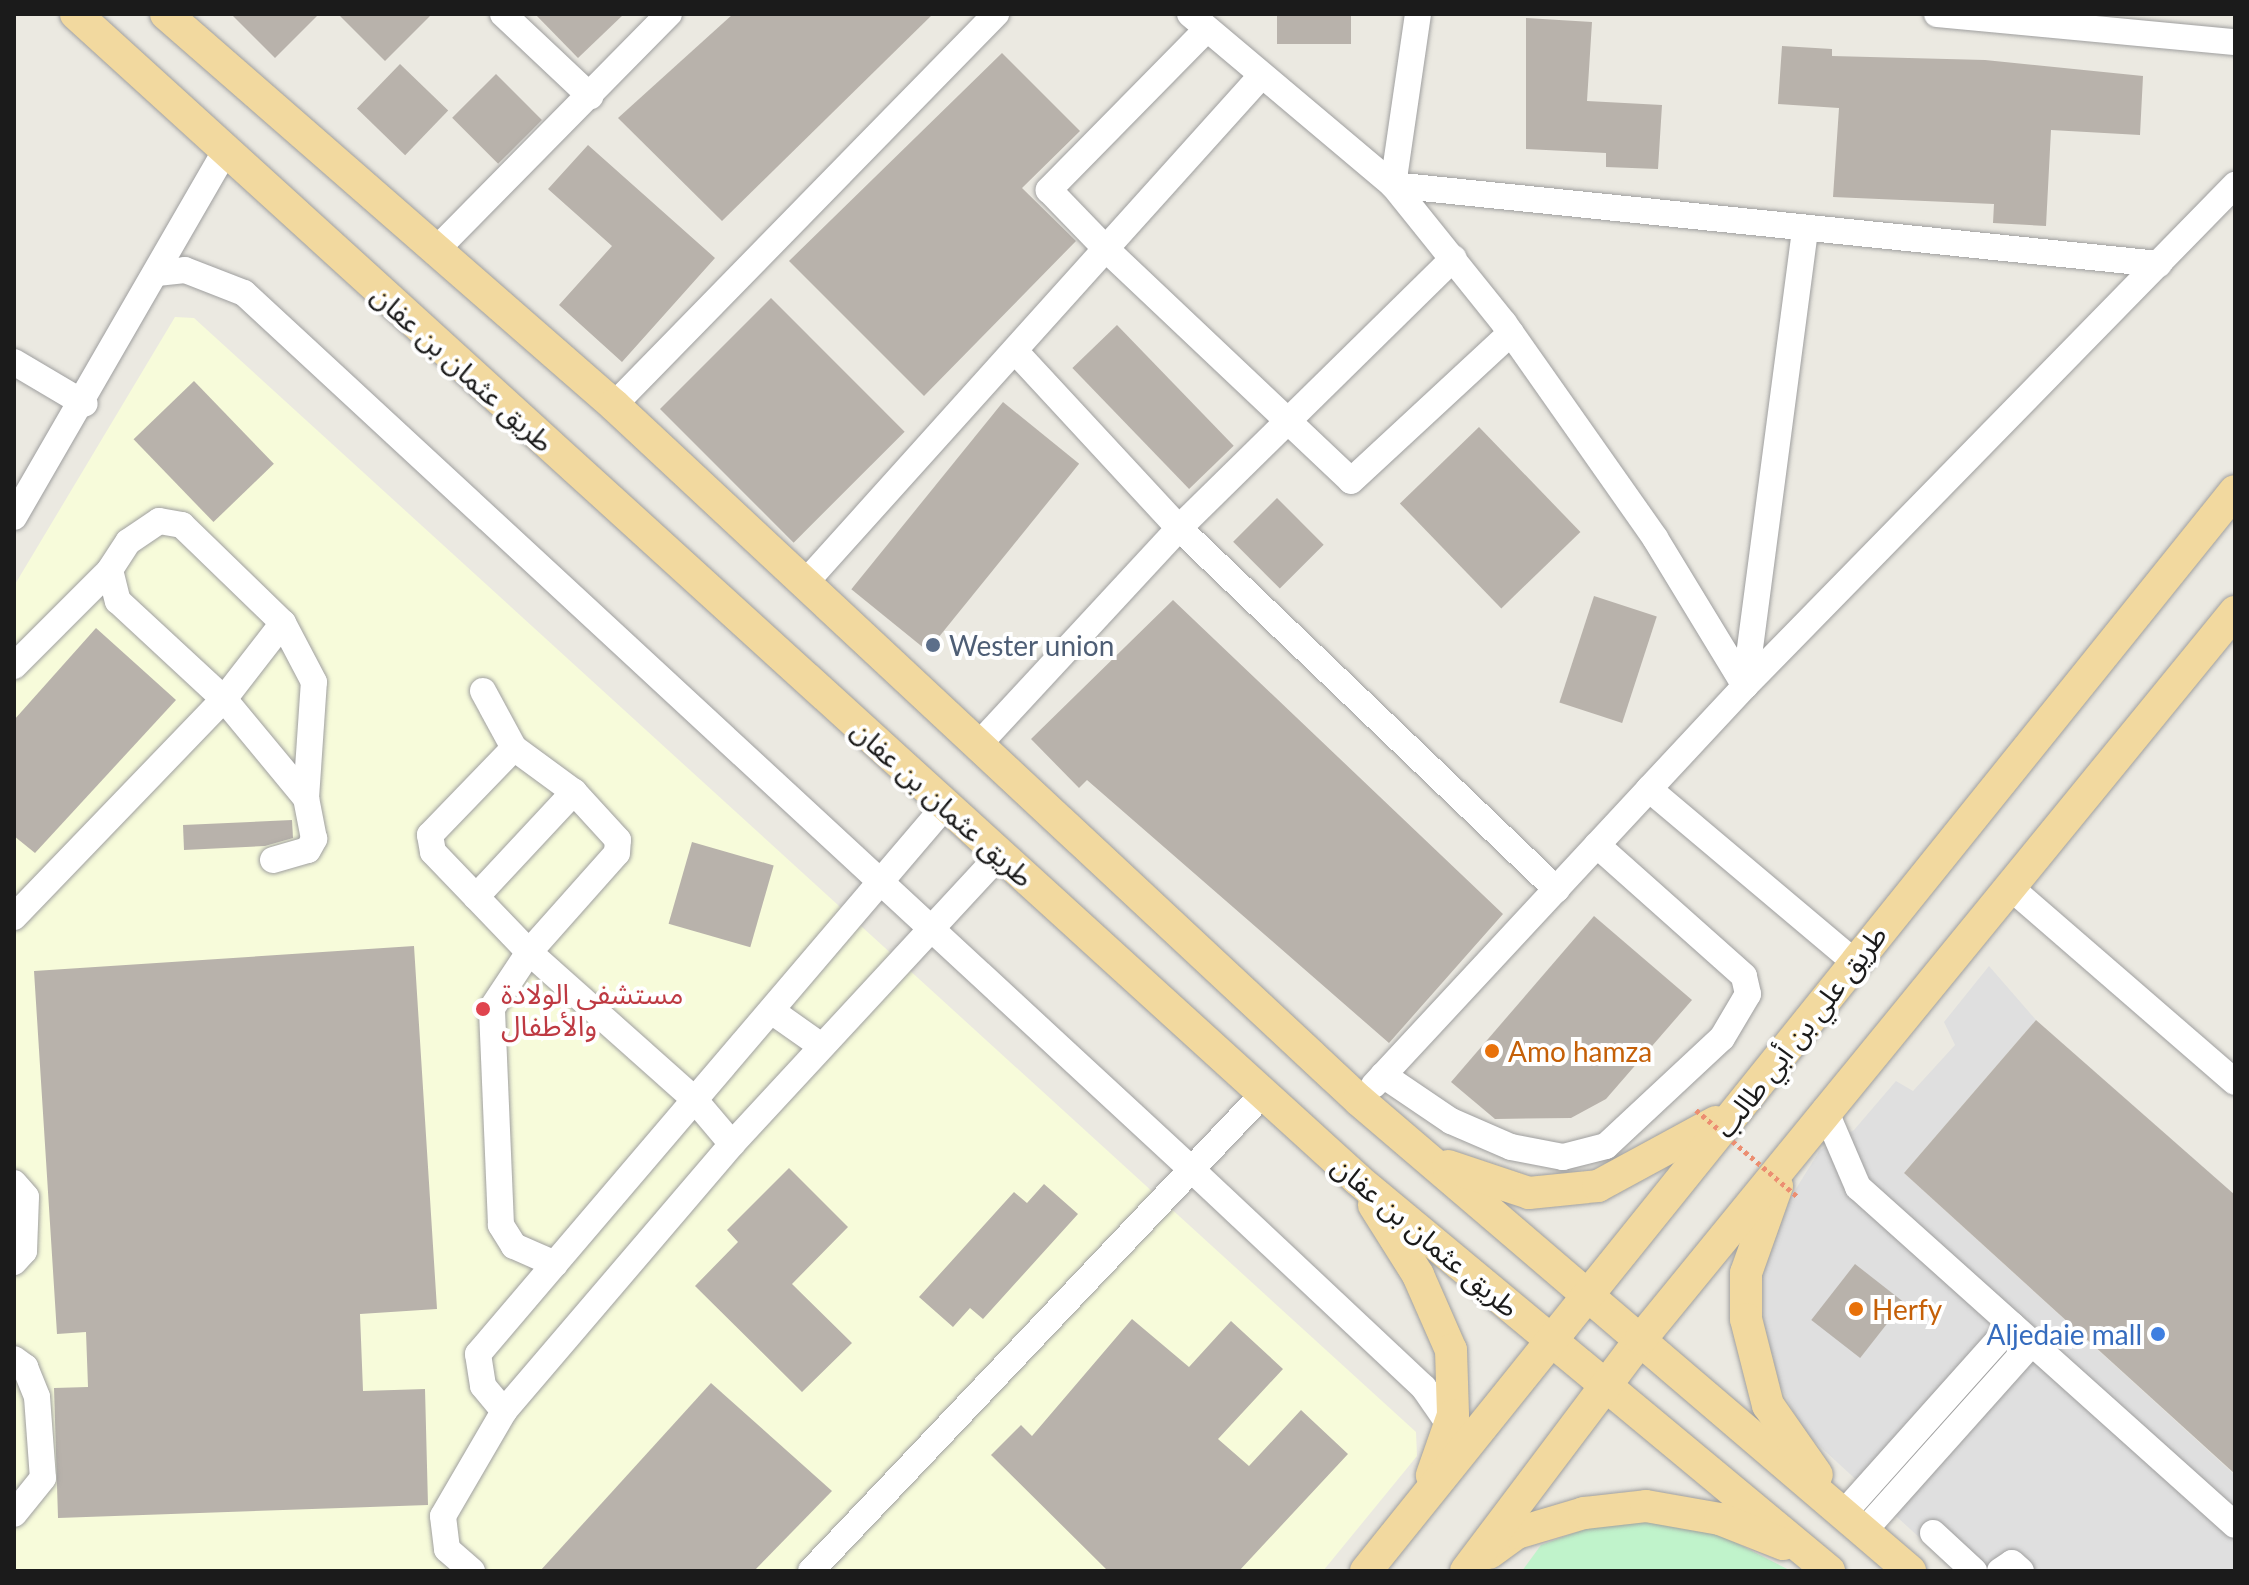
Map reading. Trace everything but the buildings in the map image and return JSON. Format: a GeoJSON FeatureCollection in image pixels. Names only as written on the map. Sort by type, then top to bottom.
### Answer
{"type":"FeatureCollection","features":[{"type":"Feature","properties":{"kind":"main road","name":"طريق عثمان بن عفان"},"geometry":{"type":"LineString","coordinates":[[76,14],[1357,1179],[1819,1562]]}},
{"type":"Feature","properties":{"kind":"main road","name":"طريق عثمان بن عفان"},"geometry":{"type":"LineString","coordinates":[[166,14],[438,248],[614,405],[981,742],[1359,1100],[1641,1339],[1806,1460],[1852,1524],[1910,1571]]}},
{"type":"Feature","properties":{"kind":"main road","name":"طريق علي بن أبي طالب"},"geometry":{"type":"LineString","coordinates":[[1366,1571],[1771,1071],[1853,961],[2235,491]]}},
{"type":"Feature","properties":{"kind":"main road"},"geometry":{"type":"LineString","coordinates":[[1468,1568],[1641,1339],[1825,1110],[2011,888],[2235,612]]}},
{"type":"Feature","properties":{"kind":"main road"},"geometry":{"type":"LineString","coordinates":[[1423,1155],[1529,1193],[1598,1186],[1701,1136],[1771,1071]]}},
{"type":"Feature","properties":{"kind":"main road"},"geometry":{"type":"LineString","coordinates":[[1790,1154],[1746,1273],[1746,1319],[1768,1405],[1806,1460]]}},
{"type":"Feature","properties":{"kind":"main road"},"geometry":{"type":"LineString","coordinates":[[1357,1179],[1418,1275],[1451,1350],[1451,1427],[1400,1532]]}},
{"type":"Feature","properties":{"kind":"main road"},"geometry":{"type":"LineString","coordinates":[[1468,1568],[1517,1533],[1584,1513],[1646,1506],[1720,1519],[1819,1562]]}},
{"type":"Feature","properties":{"kind":"street"},"geometry":{"type":"LineString","coordinates":[[503,14],[590,96]]}},
{"type":"Feature","properties":{"kind":"street"},"geometry":{"type":"LineString","coordinates":[[438,248],[669,14]]}},
{"type":"Feature","properties":{"kind":"street"},"geometry":{"type":"LineString","coordinates":[[614,405],[996,14]]}},
{"type":"Feature","properties":{"kind":"street"},"geometry":{"type":"LineString","coordinates":[[1393,185],[1418,14]]}},
{"type":"Feature","properties":{"kind":"street"},"geometry":{"type":"LineString","coordinates":[[1937,14],[2235,42]]}},
{"type":"Feature","properties":{"kind":"street"},"geometry":{"type":"LineString","coordinates":[[1511,333],[1351,481],[1106,249],[1049,190],[1198,21],[1393,185],[1454,258],[1511,333],[1655,538],[1745,686]]}},
{"type":"Feature","properties":{"kind":"street"},"geometry":{"type":"LineString","coordinates":[[805,583],[1262,75]]}},
{"type":"Feature","properties":{"kind":"street"},"geometry":{"type":"LineString","coordinates":[[14,517],[85,404],[225,152]]}},
{"type":"Feature","properties":{"kind":"street"},"geometry":{"type":"LineString","coordinates":[[1393,185],[1805,230],[2159,264]]}},
{"type":"Feature","properties":{"kind":"street"},"geometry":{"type":"LineString","coordinates":[[1359,1100],[1745,686],[2235,185]]}},
{"type":"Feature","properties":{"kind":"street"},"geometry":{"type":"LineString","coordinates":[[1745,686],[1805,230]]}},
{"type":"Feature","properties":{"kind":"street"},"geometry":{"type":"LineString","coordinates":[[981,742],[1179,528],[1454,258]]}},
{"type":"Feature","properties":{"kind":"street"},"geometry":{"type":"LineString","coordinates":[[157,273],[185,270],[244,293],[1192,1170],[1424,1388],[1451,1427]]}},
{"type":"Feature","properties":{"kind":"street"},"geometry":{"type":"LineString","coordinates":[[1015,351],[1179,528],[1557,890]]}},
{"type":"Feature","properties":{"kind":"street"},"geometry":{"type":"LineString","coordinates":[[14,362],[85,404]]}},
{"type":"Feature","properties":{"kind":"street"},"geometry":{"type":"LineString","coordinates":[[14,666],[110,570],[128,542],[159,521],[182,525],[283,623],[314,682],[306,798],[314,839],[308,850],[273,860]]}},
{"type":"Feature","properties":{"kind":"street"},"geometry":{"type":"LineString","coordinates":[[110,570],[118,601],[224,699],[306,798]]}},
{"type":"Feature","properties":{"kind":"street"},"geometry":{"type":"LineString","coordinates":[[14,917],[224,699],[283,623]]}},
{"type":"Feature","properties":{"kind":"street"},"geometry":{"type":"LineString","coordinates":[[483,691],[514,748],[574,792],[612,831],[617,853],[529,952],[492,1008],[501,1225],[514,1246],[555,1264]]}},
{"type":"Feature","properties":{"kind":"street"},"geometry":{"type":"LineString","coordinates":[[514,748],[430,835],[433,852],[529,952],[694,1099],[732,1144]]}},
{"type":"Feature","properties":{"kind":"street"},"geometry":{"type":"LineString","coordinates":[[1649,789],[1853,961]]}},
{"type":"Feature","properties":{"kind":"street"},"geometry":{"type":"LineString","coordinates":[[476,897],[574,792]]}},
{"type":"Feature","properties":{"kind":"street"},"geometry":{"type":"LineString","coordinates":[[504,1411],[483,1386],[478,1354],[694,1099],[883,884],[945,806]]}},
{"type":"Feature","properties":{"kind":"street"},"geometry":{"type":"LineString","coordinates":[[1383,1075],[1451,1121],[1511,1147],[1563,1157],[1606,1146],[1722,1038],[1748,994],[1744,976],[1685,916],[1597,845]]}},
{"type":"Feature","properties":{"kind":"street"},"geometry":{"type":"LineString","coordinates":[[472,1571],[447,1549],[443,1516],[504,1411],[820,1045],[927,927],[1000,855]]}},
{"type":"Feature","properties":{"kind":"street"},"geometry":{"type":"LineString","coordinates":[[2011,888],[2235,1082]]}},
{"type":"Feature","properties":{"kind":"street"},"geometry":{"type":"LineString","coordinates":[[773,1012],[820,1045]]}},
{"type":"Feature","properties":{"kind":"street"},"geometry":{"type":"LineString","coordinates":[[811,1571],[1263,1094]]}},
{"type":"Feature","properties":{"kind":"street"},"geometry":{"type":"LineString","coordinates":[[1825,1110],[1858,1187],[2235,1525]]}},
{"type":"Feature","properties":{"kind":"street"},"geometry":{"type":"LineString","coordinates":[[14,1183],[26,1197],[24,1251],[14,1262]]}},
{"type":"Feature","properties":{"kind":"street"},"geometry":{"type":"LineString","coordinates":[[1852,1524],[2012,1325]]}},
{"type":"Feature","properties":{"kind":"street"},"geometry":{"type":"LineString","coordinates":[[1852,1524],[2032,1343]]}},
{"type":"Feature","properties":{"kind":"street"},"geometry":{"type":"LineString","coordinates":[[14,1359],[25,1367],[37,1397],[43,1478],[14,1514]]}},
{"type":"Feature","properties":{"kind":"street"},"geometry":{"type":"LineString","coordinates":[[1933,1533],[1974,1571]]}},
{"type":"Feature","properties":{"kind":"street"},"geometry":{"type":"LineString","coordinates":[[2000,1571],[2012,1563],[2021,1571]]}},
{"type":"Feature","properties":{"kind":"path"},"geometry":{"type":"LineString","coordinates":[[1696,1110],[1799,1198]]}},
{"type":"Feature","properties":{"kind":"shaded area","name":"مستشفى الولادة والأطفال"},"geometry":{"type":"Polygon","coordinates":[[[175,317],[194,318],[1416,1432],[1417,1456],[1323,1571],[14,1571],[14,586],[175,317]]]}},
{"type":"Feature","properties":{"kind":"shaded area"},"geometry":{"type":"Polygon","coordinates":[[[1989,966],[2036,1020],[1904,1173],[2235,1475],[2235,1571],[1956,1571],[1803,1431],[1765,1355],[1762,1273],[1771,1229],[1820,1150],[1854,1130],[1896,1081],[1913,1091],[1955,1045],[1944,1022],[1989,966]]]}},
{"type":"Feature","properties":{"kind":"shaded area"},"geometry":{"type":"Polygon","coordinates":[[[1646,1518],[1713,1531],[1791,1571],[1522,1571],[1541,1545],[1596,1525],[1646,1518]]]}},
{"type":"Feature","properties":{"kind":"place","name":"Wester union"},"geometry":{"type":"Point","coordinates":[933,645]}},
{"type":"Feature","properties":{"kind":"place","name":"مستشفى الولادة والأطفال"},"geometry":{"type":"Point","coordinates":[483,1009]}},
{"type":"Feature","properties":{"kind":"place","name":"Amo hamza"},"geometry":{"type":"Point","coordinates":[1492,1051]}},
{"type":"Feature","properties":{"kind":"place","name":"Herfy"},"geometry":{"type":"Point","coordinates":[1856,1309]}},
{"type":"Feature","properties":{"kind":"place","name":"Aljedaie mall"},"geometry":{"type":"Point","coordinates":[2158,1334]}}]}
